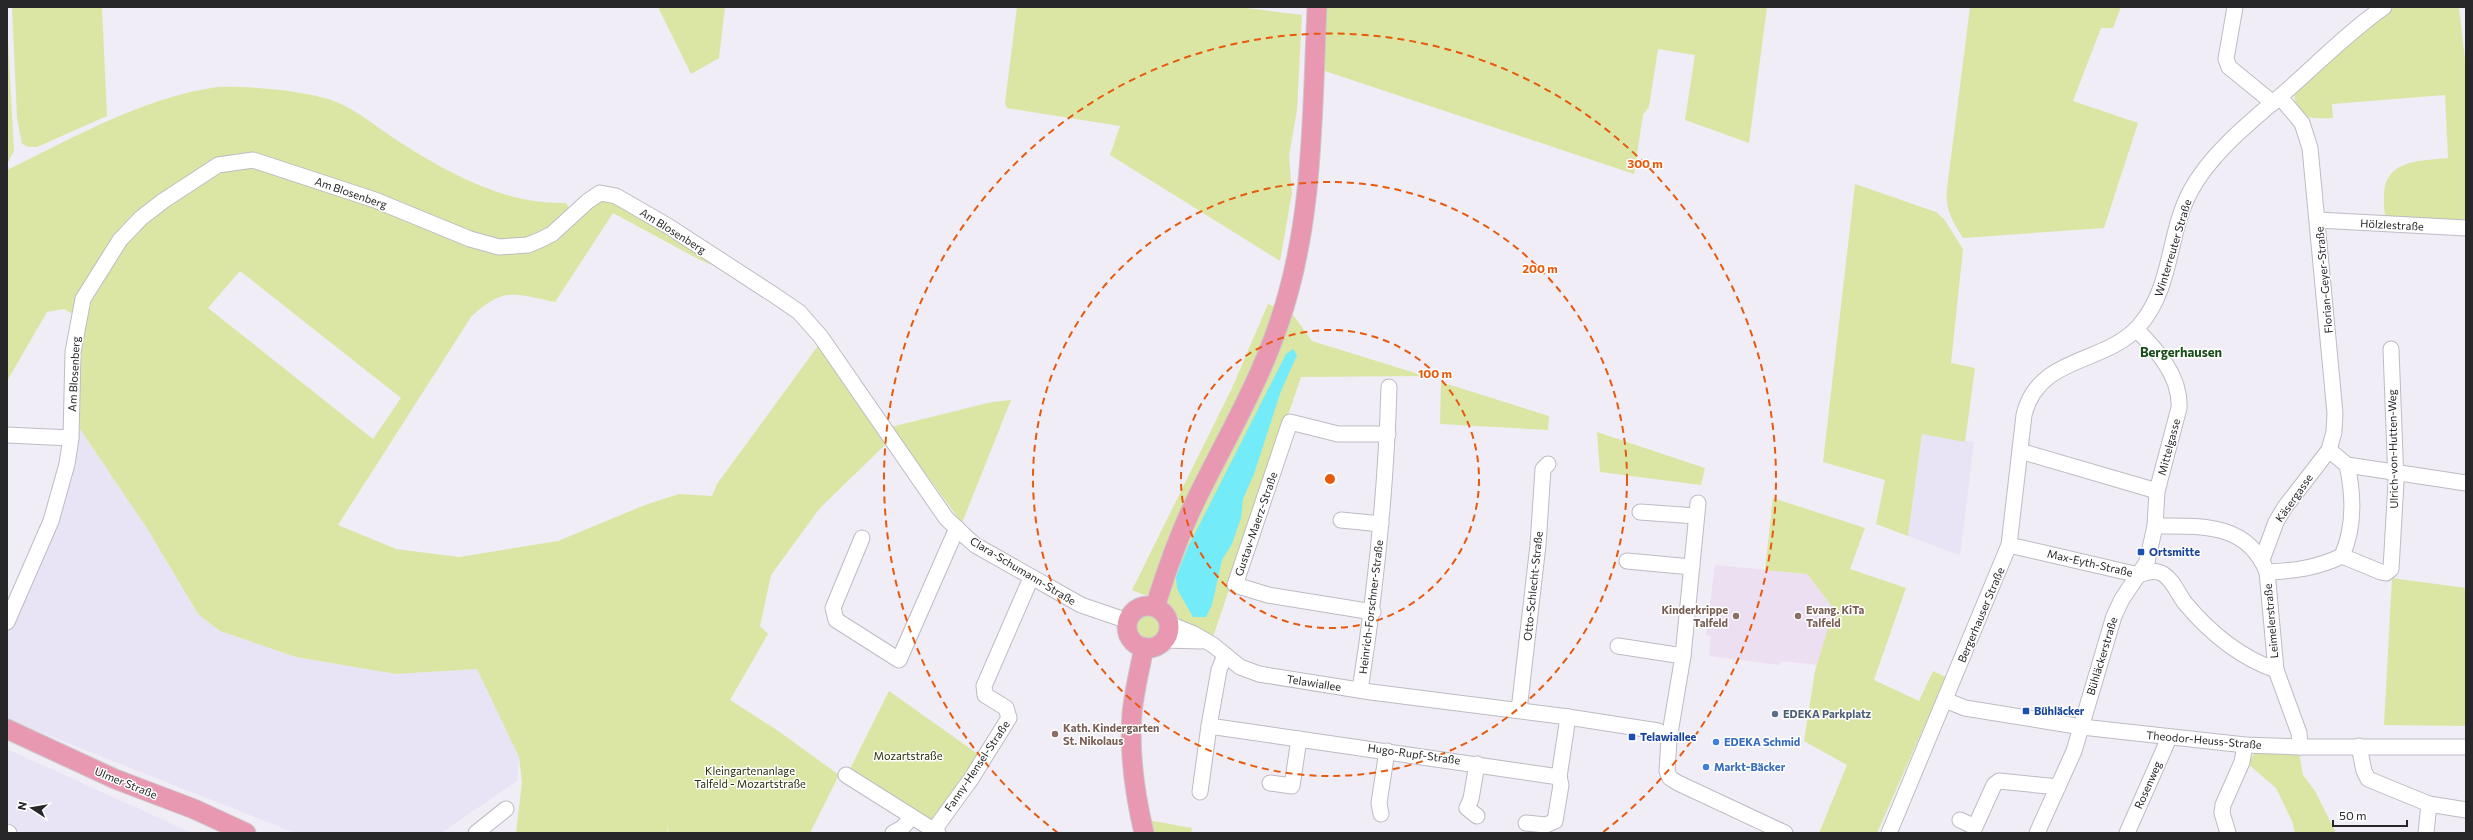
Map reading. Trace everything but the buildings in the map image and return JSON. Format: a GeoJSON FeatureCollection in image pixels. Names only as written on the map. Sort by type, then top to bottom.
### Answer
{"type":"FeatureCollection","features":[{"type":"Feature","properties":{"kind":"main road"},"geometry":{"type":"LineString","coordinates":[[1155,607],[1166,573],[1194,505],[1264,363],[1279,324],[1293,278],[1304,225],[1309,173],[1317,7]]}},
{"type":"Feature","properties":{"kind":"main road"},"geometry":{"type":"LineString","coordinates":[[1140,607],[1155,607],[1164,612],[1166,632],[1154,647],[1144,647],[1132,639],[1129,634],[1128,621],[1131,615],[1140,607]]}},
{"type":"Feature","properties":{"kind":"main road"},"geometry":{"type":"LineString","coordinates":[[1144,647],[1133,701],[1131,728],[1136,794],[1144,833]]}},
{"type":"Feature","properties":{"kind":"main road","name":"Ulmer Straße"},"geometry":{"type":"LineString","coordinates":[[8,728],[115,779],[194,809],[246,833]]}},
{"type":"Feature","properties":{"kind":"street","name":"Florian-Geyer-Straße"},"geometry":{"type":"LineString","coordinates":[[2235,7],[2226,52],[2229,67],[2276,100],[2302,123],[2306,133],[2318,220],[2335,413],[2334,432],[2329,450]]}},
{"type":"Feature","properties":{"kind":"street","name":"Winterreuter Straße"},"geometry":{"type":"LineString","coordinates":[[2036,387],[2055,373],[2118,342],[2136,329],[2151,311],[2161,291],[2183,207],[2190,191],[2217,155],[2356,26],[2384,7]]}},
{"type":"Feature","properties":{"kind":"street","name":"Am Blosenberg"},"geometry":{"type":"LineString","coordinates":[[7,622],[51,521],[67,464],[71,438],[73,352],[83,299],[120,240],[141,218],[163,201],[218,165],[253,160],[375,200],[470,239],[499,246],[528,245],[540,240],[552,234],[588,201],[600,193],[616,196],[668,226],[799,312],[821,337],[893,439]]}},
{"type":"Feature","properties":{"kind":"street","name":"Hölzlestraße"},"geometry":{"type":"LineString","coordinates":[[2318,220],[2466,228]]}},
{"type":"Feature","properties":{"kind":"street","name":"Mittelgasse"},"geometry":{"type":"LineString","coordinates":[[2136,329],[2173,376],[2180,398],[2174,431],[2157,491],[2155,526],[2147,562],[2139,575]]}},
{"type":"Feature","properties":{"kind":"street","name":"Ulrich-von-Hutten-Weg"},"geometry":{"type":"LineString","coordinates":[[2342,556],[2367,568],[2381,572],[2389,572],[2392,564],[2395,473],[2391,349]]}},
{"type":"Feature","properties":{"kind":"street","name":"Heinrich-Forschner-Straße"},"geometry":{"type":"LineString","coordinates":[[1360,690],[1373,612],[1388,434],[1389,387]]}},
{"type":"Feature","properties":{"kind":"street","name":"Bergerhauser Straße"},"geometry":{"type":"LineString","coordinates":[[1889,833],[2009,545],[2027,403],[2036,387]]}},
{"type":"Feature","properties":{"kind":"street","name":"Gustav-Maerz-Straße"},"geometry":{"type":"LineString","coordinates":[[1373,612],[1268,595],[1235,585],[1290,422],[1338,434],[1388,434]]}},
{"type":"Feature","properties":{"kind":"street"},"geometry":{"type":"LineString","coordinates":[[7,435],[71,438]]}},
{"type":"Feature","properties":{"kind":"street","name":"Clara-Schumann-Straße"},"geometry":{"type":"LineString","coordinates":[[893,439],[946,518],[975,545],[1081,605],[1128,621]]}},
{"type":"Feature","properties":{"kind":"street"},"geometry":{"type":"LineString","coordinates":[[2329,450],[2347,465],[2466,483]]}},
{"type":"Feature","properties":{"kind":"street","name":"Käsergasse"},"geometry":{"type":"LineString","coordinates":[[2264,566],[2276,522],[2284,507],[2329,450]]}},
{"type":"Feature","properties":{"kind":"street"},"geometry":{"type":"LineString","coordinates":[[2020,451],[2157,491]]}},
{"type":"Feature","properties":{"kind":"street","name":"Otto-Schlecht-Straße"},"geometry":{"type":"LineString","coordinates":[[1519,710],[1538,545],[1543,468],[1548,464]]}},
{"type":"Feature","properties":{"kind":"street"},"geometry":{"type":"LineString","coordinates":[[2342,556],[2351,529],[2353,511],[2347,465]]}},
{"type":"Feature","properties":{"kind":"street"},"geometry":{"type":"LineString","coordinates":[[1640,512],[1697,510],[1683,656],[1669,739],[1667,771],[1670,778],[1785,833]]}},
{"type":"Feature","properties":{"kind":"street","name":"Heinrich-Forschner-Straße"},"geometry":{"type":"LineString","coordinates":[[1341,520],[1381,524]]}},
{"type":"Feature","properties":{"kind":"street"},"geometry":{"type":"LineString","coordinates":[[2155,526],[2202,526],[2227,531],[2245,541],[2264,566]]}},
{"type":"Feature","properties":{"kind":"street"},"geometry":{"type":"LineString","coordinates":[[862,538],[834,608],[834,617],[836,620],[899,660],[956,528]]}},
{"type":"Feature","properties":{"kind":"street","name":"Max-Eyth-Straße"},"geometry":{"type":"LineString","coordinates":[[2009,545],[2139,575],[2147,572],[2161,573],[2219,639],[2262,665],[2276,670]]}},
{"type":"Feature","properties":{"kind":"street","name":"Leimelerstraße"},"geometry":{"type":"LineString","coordinates":[[2300,747],[2299,733],[2276,670],[2264,566],[2309,569],[2323,565],[2342,556]]}},
{"type":"Feature","properties":{"kind":"street"},"geometry":{"type":"LineString","coordinates":[[1627,561],[1692,567]]}},
{"type":"Feature","properties":{"kind":"street","name":"Bühläckerstraße"},"geometry":{"type":"LineString","coordinates":[[2037,833],[2058,787],[2082,727],[2107,634],[2122,599],[2139,575]]}},
{"type":"Feature","properties":{"kind":"street","name":"Fanny-Hensel-Straße"},"geometry":{"type":"LineString","coordinates":[[936,832],[1010,718],[1006,708],[985,694],[984,686],[1031,578]]}},
{"type":"Feature","properties":{"kind":"street","name":"Telawiallee"},"geometry":{"type":"LineString","coordinates":[[1166,632],[1204,641],[1240,667],[1259,674],[1360,690],[1568,717],[1658,732],[1669,739]]}},
{"type":"Feature","properties":{"kind":"street"},"geometry":{"type":"LineString","coordinates":[[1618,646],[1683,656]]}},
{"type":"Feature","properties":{"kind":"street"},"geometry":{"type":"LineString","coordinates":[[1200,792],[1209,726],[1219,670],[1225,655]]}},
{"type":"Feature","properties":{"kind":"street","name":"Theodor-Heuss-Straße"},"geometry":{"type":"LineString","coordinates":[[1945,700],[1965,708],[2082,727],[2169,738],[2245,745],[2300,747],[2466,747]]}},
{"type":"Feature","properties":{"kind":"street"},"geometry":{"type":"LineString","coordinates":[[1526,822],[1554,827],[1561,785],[1559,777],[1568,717]]}},
{"type":"Feature","properties":{"kind":"street","name":"Hugo-Rupf-Straße"},"geometry":{"type":"LineString","coordinates":[[1209,726],[1559,777]]}},
{"type":"Feature","properties":{"kind":"street"},"geometry":{"type":"LineString","coordinates":[[1270,782],[1292,786],[1299,738]]}},
{"type":"Feature","properties":{"kind":"street","name":"Rosenweg"},"geometry":{"type":"LineString","coordinates":[[2127,833],[2169,738]]}},
{"type":"Feature","properties":{"kind":"street"},"geometry":{"type":"LineString","coordinates":[[2228,833],[2222,813],[2223,805],[2242,762],[2245,745]]}},
{"type":"Feature","properties":{"kind":"street"},"geometry":{"type":"LineString","coordinates":[[2359,746],[2364,770],[2368,779],[2429,804],[2466,810]]}},
{"type":"Feature","properties":{"kind":"street"},"geometry":{"type":"LineString","coordinates":[[1381,814],[1379,803],[1386,751]]}},
{"type":"Feature","properties":{"kind":"street"},"geometry":{"type":"LineString","coordinates":[[1477,764],[1471,799],[1467,808],[1477,816]]}},
{"type":"Feature","properties":{"kind":"street"},"geometry":{"type":"LineString","coordinates":[[846,775],[936,832]]}},
{"type":"Feature","properties":{"kind":"street"},"geometry":{"type":"LineString","coordinates":[[1960,820],[1975,827],[1994,785],[1999,780],[2058,787]]}},
{"type":"Feature","properties":{"kind":"street"},"geometry":{"type":"LineString","coordinates":[[2426,833],[2429,804]]}},
{"type":"Feature","properties":{"kind":"street"},"geometry":{"type":"LineString","coordinates":[[476,833],[506,809]]}},
{"type":"Feature","properties":{"kind":"street"},"geometry":{"type":"LineString","coordinates":[[893,833],[902,828],[912,817]]}},
{"type":"Feature","properties":{"kind":"shaded area"},"geometry":{"type":"Polygon","coordinates":[[[80,429],[148,530],[198,614],[220,631],[296,657],[396,674],[477,669],[519,757],[517,781],[441,833],[295,833],[7,719],[7,632],[32,576],[74,438],[80,429]]]}},
{"type":"Feature","properties":{"kind":"shaded area"},"geometry":{"type":"Polygon","coordinates":[[[1922,434],[1974,442],[1960,555],[1908,536],[1922,434]]]}},
{"type":"Feature","properties":{"kind":"shaded area"},"geometry":{"type":"Polygon","coordinates":[[[1715,565],[1807,574],[1835,609],[1817,665],[1781,661],[1780,665],[1709,656],[1711,636],[1706,635],[1715,565]]]}},
{"type":"Feature","properties":{"kind":"shaded area"},"geometry":{"type":"Polygon","coordinates":[[[7,749],[192,833],[24,833],[7,825],[7,749]]]}},
{"type":"Feature","properties":{"kind":"green space"},"geometry":{"type":"Polygon","coordinates":[[[12,7],[102,7],[107,116],[37,147],[29,147],[22,144],[17,118],[12,7]]]}},
{"type":"Feature","properties":{"kind":"green space"},"geometry":{"type":"Polygon","coordinates":[[[658,7],[725,7],[719,58],[691,74],[658,7]]]}},
{"type":"Feature","properties":{"kind":"green space"},"geometry":{"type":"Polygon","coordinates":[[[1017,7],[1239,7],[1302,15],[1297,110],[1289,156],[1292,193],[1280,261],[1110,155],[1120,126],[1007,108],[1005,103],[1017,7]]]}},
{"type":"Feature","properties":{"kind":"green space"},"geometry":{"type":"Polygon","coordinates":[[[1323,7],[1767,7],[1749,143],[1685,120],[1695,55],[1658,49],[1649,107],[1643,115],[1634,174],[1319,69],[1323,7]]]}},
{"type":"Feature","properties":{"kind":"green space"},"geometry":{"type":"Polygon","coordinates":[[[1970,7],[2121,7],[2113,28],[2101,28],[2073,101],[2138,123],[2104,228],[1963,238],[1959,232],[1948,209],[1947,189],[1970,7]]]}},
{"type":"Feature","properties":{"kind":"green space"},"geometry":{"type":"Polygon","coordinates":[[[2395,7],[2459,7],[2466,68],[2466,222],[2387,219],[2384,210],[2386,183],[2391,174],[2398,168],[2406,164],[2416,162],[2448,158],[2445,95],[2332,104],[2333,118],[2312,118],[2306,116],[2301,113],[2295,102],[2294,93],[2369,25],[2395,7]]]}},
{"type":"Feature","properties":{"kind":"green space"},"geometry":{"type":"Polygon","coordinates":[[[7,23],[14,151],[7,164],[7,23]]]}},
{"type":"Feature","properties":{"kind":"green space","name":"Kleingartenanlage Talfeld - Mozartstraße"},"geometry":{"type":"Polygon","coordinates":[[[217,87],[245,87],[290,91],[331,100],[358,113],[417,153],[478,185],[521,199],[566,203],[570,209],[528,248],[597,199],[616,200],[729,272],[700,260],[613,213],[555,302],[519,295],[510,295],[493,300],[483,307],[471,317],[338,525],[396,549],[459,557],[558,541],[645,505],[679,494],[712,496],[717,484],[820,343],[887,443],[820,508],[771,575],[760,626],[768,634],[730,700],[777,730],[839,775],[810,833],[668,833],[668,826],[667,833],[516,833],[522,782],[519,757],[477,669],[396,674],[296,657],[220,631],[198,614],[148,530],[80,429],[77,357],[82,319],[64,309],[47,312],[7,381],[7,170],[109,120],[136,109],[189,92],[217,87]],[[240,271],[208,308],[373,439],[401,398],[240,271]]]}},
{"type":"Feature","properties":{"kind":"green space"},"geometry":{"type":"Polygon","coordinates":[[[1855,184],[1936,212],[1944,219],[1963,249],[1951,363],[1975,368],[1965,442],[1922,434],[1908,536],[1876,524],[1885,480],[1823,462],[1855,184]]]}},
{"type":"Feature","properties":{"kind":"green space"},"geometry":{"type":"Polygon","coordinates":[[[1268,304],[1291,312],[1312,341],[1425,376],[1301,377],[1213,637],[1184,625],[1169,605],[1132,590],[1232,388],[1268,304]]]}},
{"type":"Feature","properties":{"kind":"green space"},"geometry":{"type":"Polygon","coordinates":[[[1441,382],[1549,416],[1548,430],[1440,424],[1441,382]]]}},
{"type":"Feature","properties":{"kind":"green space"},"geometry":{"type":"Polygon","coordinates":[[[1011,400],[962,523],[891,427],[992,402],[1011,400]]]}},
{"type":"Feature","properties":{"kind":"green space"},"geometry":{"type":"Polygon","coordinates":[[[1597,432],[1705,468],[1701,485],[1600,472],[1597,432]]]}},
{"type":"Feature","properties":{"kind":"green space"},"geometry":{"type":"Polygon","coordinates":[[[1773,498],[1865,528],[1850,569],[1906,588],[1874,680],[1919,701],[1933,671],[1946,677],[1877,833],[1819,833],[1847,765],[1804,741],[1815,671],[1834,609],[1807,574],[1765,570],[1773,498]]]}},
{"type":"Feature","properties":{"kind":"green space"},"geometry":{"type":"Polygon","coordinates":[[[2392,578],[2466,588],[2466,726],[2384,725],[2392,578]]]}},
{"type":"Feature","properties":{"kind":"green space"},"geometry":{"type":"Polygon","coordinates":[[[1149,611],[1160,615],[1164,626],[1160,637],[1149,641],[1138,637],[1134,626],[1138,615],[1149,611]]]}},
{"type":"Feature","properties":{"kind":"green space","name":"Mozartstraße"},"geometry":{"type":"Polygon","coordinates":[[[889,691],[982,757],[932,821],[850,769],[889,691]]]}},
{"type":"Feature","properties":{"kind":"green space"},"geometry":{"type":"Polygon","coordinates":[[[2299,752],[2303,775],[2315,791],[2336,833],[2295,833],[2292,821],[2276,788],[2247,763],[2255,753],[2299,752]]]}},
{"type":"Feature","properties":{"kind":"green space"},"geometry":{"type":"Polygon","coordinates":[[[1148,820],[1192,828],[1191,833],[1151,833],[1148,820]]]}},
{"type":"Feature","properties":{"kind":"water"},"geometry":{"type":"Polygon","coordinates":[[[1293,349],[1297,355],[1281,391],[1254,474],[1243,499],[1241,518],[1232,544],[1222,560],[1212,605],[1206,617],[1193,617],[1177,589],[1176,577],[1187,549],[1286,354],[1293,349]]]}},
{"type":"Feature","properties":{"kind":"place","name":"Ortsmitte"},"geometry":{"type":"Point","coordinates":[2141,552]}},
{"type":"Feature","properties":{"kind":"place","name":"Kinderkrippe Talfeld"},"geometry":{"type":"Point","coordinates":[1736,616]}},
{"type":"Feature","properties":{"kind":"place","name":"Evang. KiTa Talfeld"},"geometry":{"type":"Point","coordinates":[1798,616]}},
{"type":"Feature","properties":{"kind":"place","name":"Bühläcker"},"geometry":{"type":"Point","coordinates":[2026,711]}},
{"type":"Feature","properties":{"kind":"place","name":"EDEKA Parkplatz"},"geometry":{"type":"Point","coordinates":[1775,714]}},
{"type":"Feature","properties":{"kind":"place","name":"Kath. Kindergarten St. Nikolaus"},"geometry":{"type":"Point","coordinates":[1055,734]}},
{"type":"Feature","properties":{"kind":"place","name":"Telawiallee"},"geometry":{"type":"Point","coordinates":[1632,737]}},
{"type":"Feature","properties":{"kind":"place","name":"EDEKA Schmid"},"geometry":{"type":"Point","coordinates":[1716,742]}},
{"type":"Feature","properties":{"kind":"place","name":"Markt-Bäcker"},"geometry":{"type":"Point","coordinates":[1706,767]}},
{"type":"Feature","properties":{"kind":"district","name":"Bergerhausen"},"geometry":{"type":"Point","coordinates":[2181,352]}}]}
